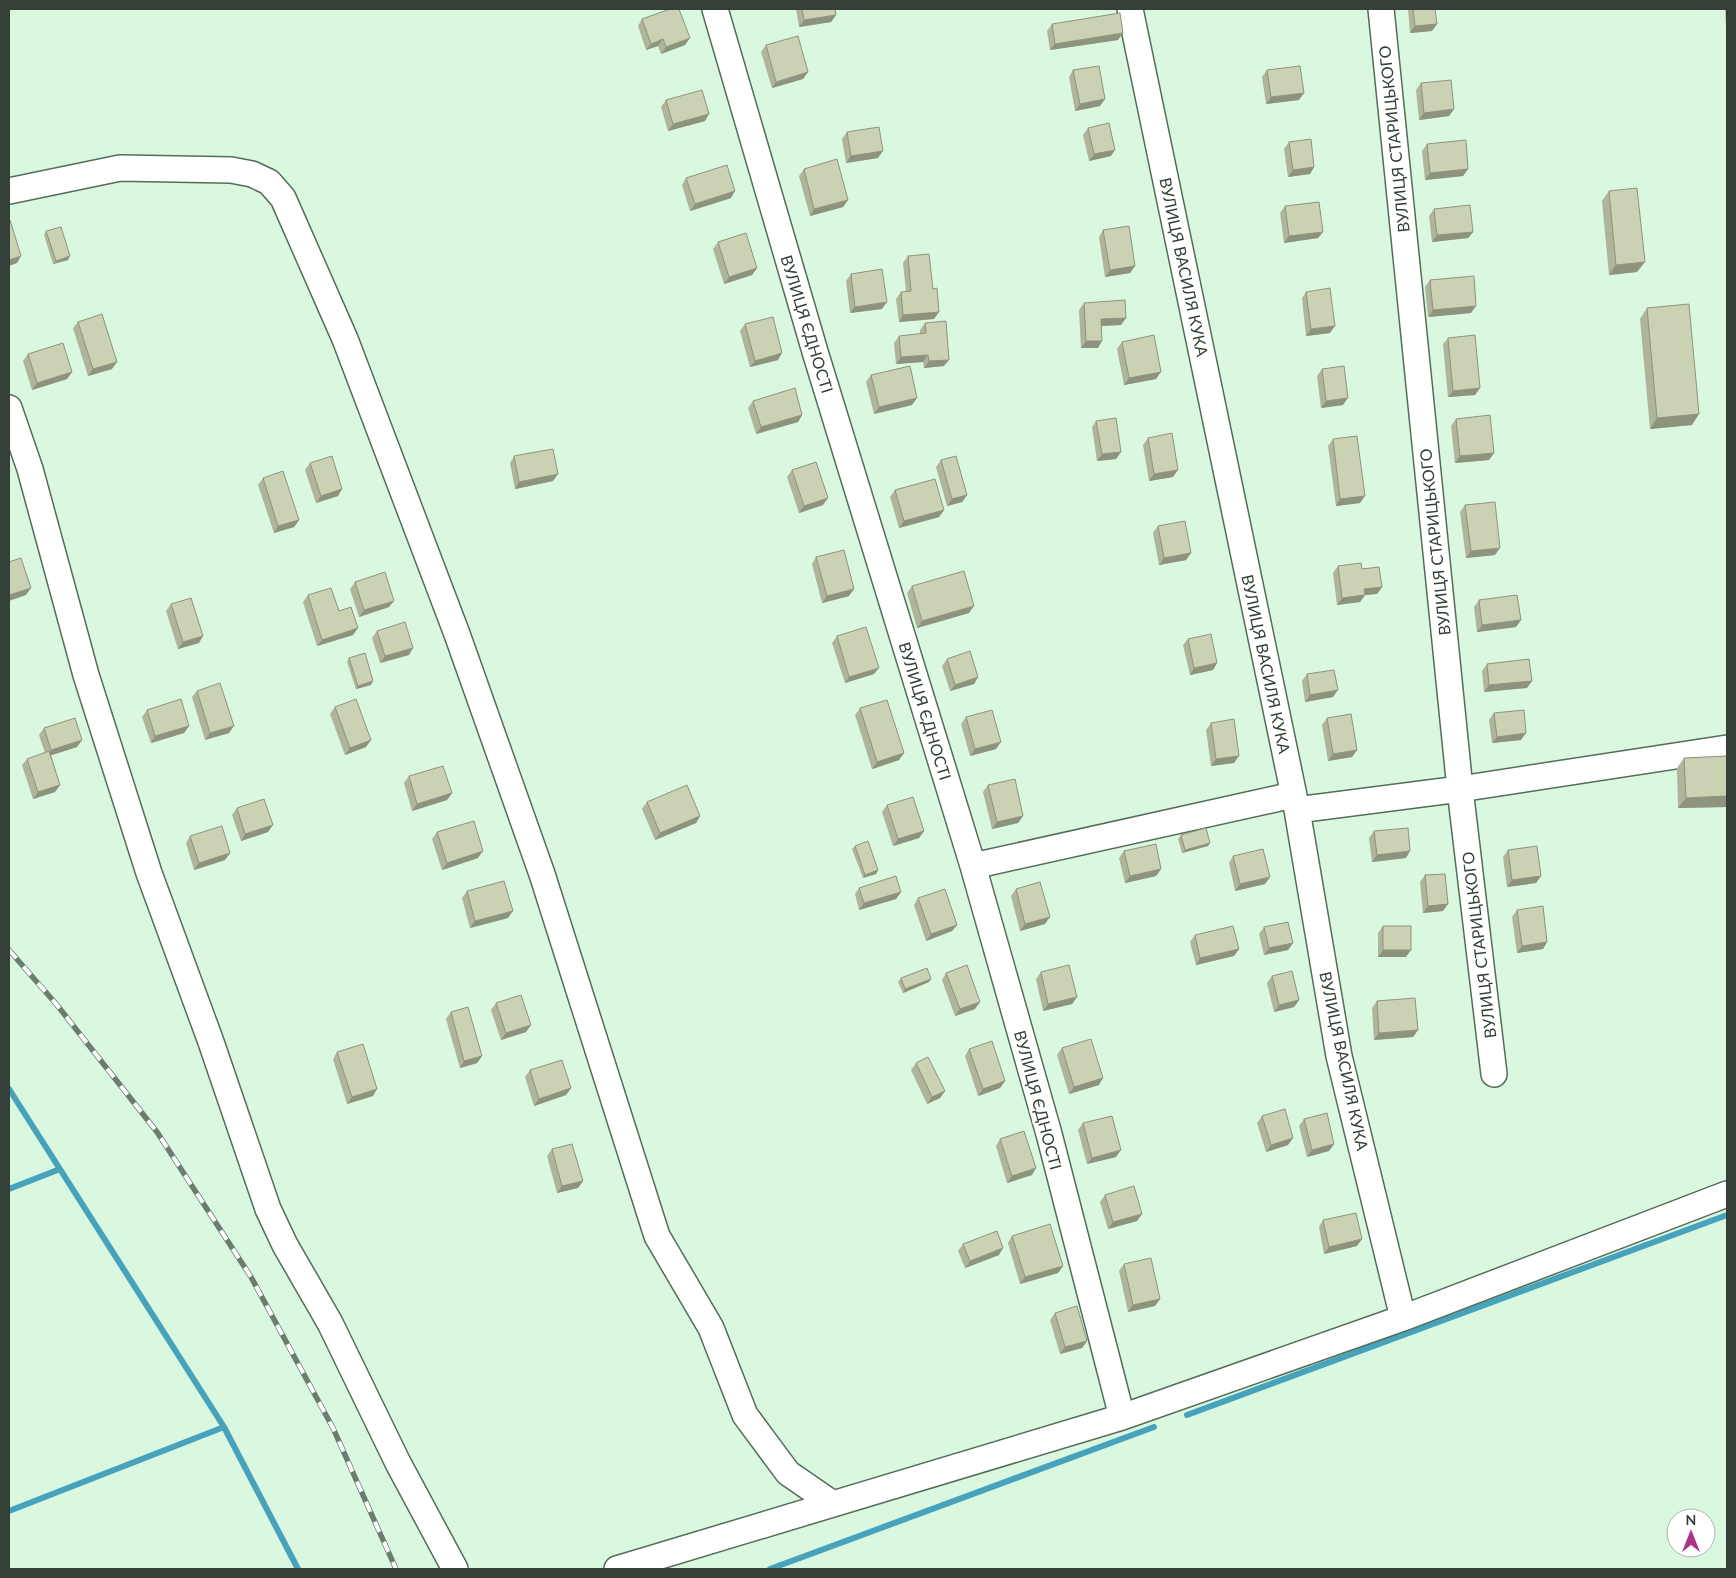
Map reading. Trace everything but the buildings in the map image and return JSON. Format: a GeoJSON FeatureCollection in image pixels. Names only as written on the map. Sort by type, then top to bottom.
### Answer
{"type":"FeatureCollection","features":[{"type":"Feature","properties":{"kind":"street","name":"ВУЛИЦЯ ЄДНОСТІ"},"geometry":{"type":"LineString","coordinates":[[715,9],[816,355],[973,866],[1049,1134],[1122,1417]]}},
{"type":"Feature","properties":{"kind":"street","name":"ВУЛИЦЯ ВАСИЛЯ КУКА"},"geometry":{"type":"LineString","coordinates":[[1130,9],[1295,803],[1339,1056],[1403,1318]]}},
{"type":"Feature","properties":{"kind":"street","name":"ВУЛИЦЯ СТАРИЦЬКОГО"},"geometry":{"type":"LineString","coordinates":[[1381,9],[1460,789],[1494,1074]]}},
{"type":"Feature","properties":{"kind":"street"},"geometry":{"type":"LineString","coordinates":[[9,191],[120,168],[230,170],[252,174],[269,182],[283,198],[345,339],[457,634],[542,874],[657,1236],[711,1328],[745,1415],[788,1473],[833,1504]]}},
{"type":"Feature","properties":{"kind":"street"},"geometry":{"type":"LineString","coordinates":[[9,408],[30,469],[86,675],[149,873],[211,1042],[268,1209],[285,1245],[330,1323],[398,1463],[455,1569]]}},
{"type":"Feature","properties":{"kind":"street"},"geometry":{"type":"LineString","coordinates":[[973,866],[1295,803],[1460,789],[1727,748]]}},
{"type":"Feature","properties":{"kind":"street"},"geometry":{"type":"LineString","coordinates":[[617,1569],[1122,1417],[1403,1318],[1727,1194]]}},
{"type":"Feature","properties":{"kind":"waterway"},"geometry":{"type":"LineString","coordinates":[[9,1089],[224,1427],[298,1569]]}},
{"type":"Feature","properties":{"kind":"waterway"},"geometry":{"type":"LineString","coordinates":[[9,1189],[60,1169]]}},
{"type":"Feature","properties":{"kind":"waterway"},"geometry":{"type":"LineString","coordinates":[[1187,1415],[1727,1215]]}},
{"type":"Feature","properties":{"kind":"waterway"},"geometry":{"type":"LineString","coordinates":[[9,1511],[224,1427]]}},
{"type":"Feature","properties":{"kind":"waterway"},"geometry":{"type":"LineString","coordinates":[[770,1569],[1154,1427]]}},
{"type":"Feature","properties":{"kind":"railway"},"geometry":{"type":"LineString","coordinates":[[9,950],[57,1005],[157,1132],[251,1277],[333,1428],[396,1569]]}}]}
